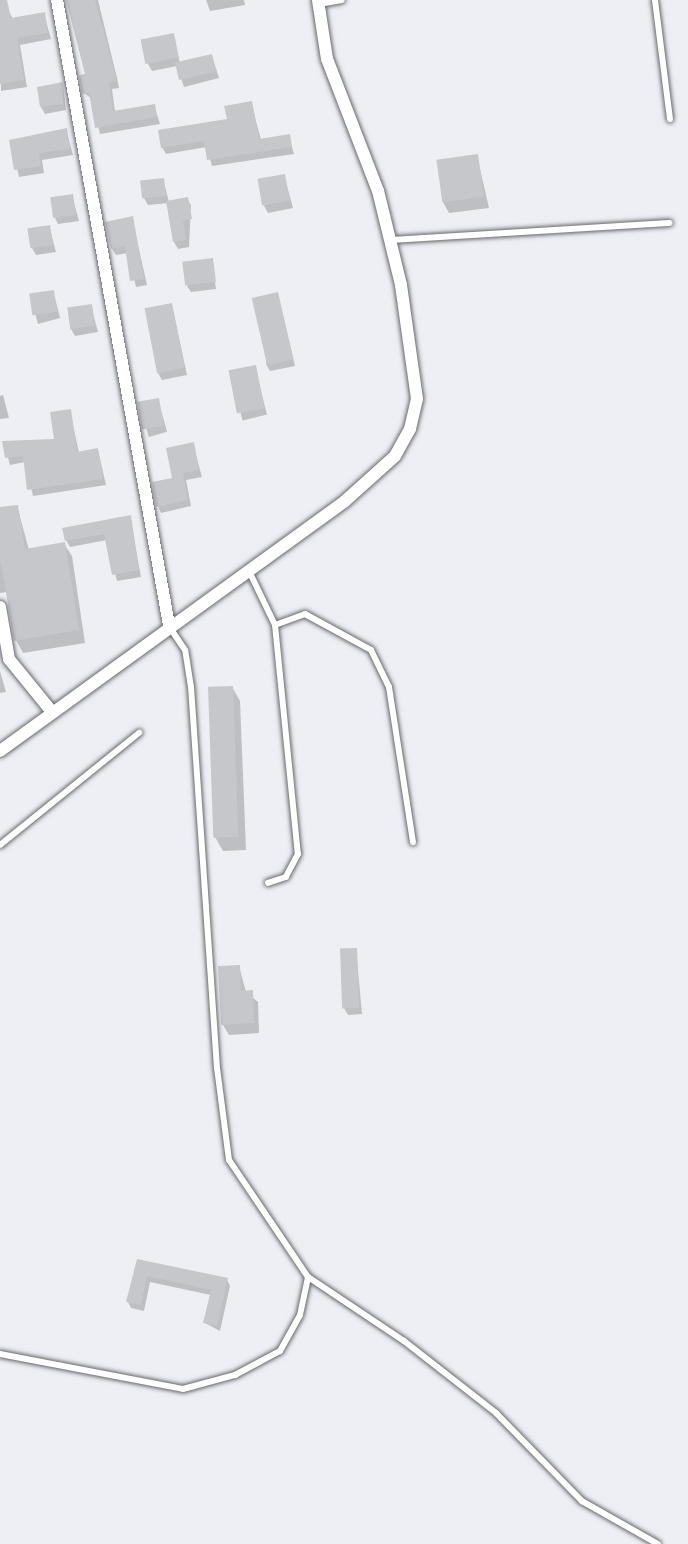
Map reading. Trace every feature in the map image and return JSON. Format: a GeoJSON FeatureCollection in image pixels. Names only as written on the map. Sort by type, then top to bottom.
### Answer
{"type":"FeatureCollection","features":[{"type":"Feature","properties":{"kind":"street"},"geometry":{"type":"LineString","coordinates":[[57,0],[169,625]]}},
{"type":"Feature","properties":{"kind":"street"},"geometry":{"type":"LineString","coordinates":[[0,752],[169,625],[345,501],[395,456],[410,429],[417,399],[390,240],[378,191],[327,59],[318,2]]}},
{"type":"Feature","properties":{"kind":"street"},"geometry":{"type":"LineString","coordinates":[[0,608],[9,659],[52,712]]}},
{"type":"Feature","properties":{"kind":"lane"},"geometry":{"type":"LineString","coordinates":[[318,2],[342,0]]}},
{"type":"Feature","properties":{"kind":"lane"},"geometry":{"type":"LineString","coordinates":[[655,0],[670,119]]}},
{"type":"Feature","properties":{"kind":"lane"},"geometry":{"type":"LineString","coordinates":[[390,240],[669,223]]}},
{"type":"Feature","properties":{"kind":"lane"},"geometry":{"type":"LineString","coordinates":[[248,570],[275,625],[298,854],[286,877],[268,883]]}},
{"type":"Feature","properties":{"kind":"lane"},"geometry":{"type":"LineString","coordinates":[[275,625],[305,614],[371,650],[389,687],[413,842]]}},
{"type":"Feature","properties":{"kind":"lane"},"geometry":{"type":"LineString","coordinates":[[169,625],[185,650],[191,687],[217,1068],[229,1160],[308,1277],[404,1341],[496,1413],[582,1501],[658,1544]]}},
{"type":"Feature","properties":{"kind":"lane"},"geometry":{"type":"LineString","coordinates":[[0,845],[139,733]]}},
{"type":"Feature","properties":{"kind":"lane"},"geometry":{"type":"LineString","coordinates":[[0,1354],[183,1389],[235,1375],[280,1351],[300,1315],[308,1277]]}},
{"type":"Feature","properties":{"kind":"building"},"geometry":{"type":"Polygon","coordinates":[[[0,0],[7,0],[11,18],[45,12],[48,33],[17,38],[24,80],[0,84],[0,0]]]}},
{"type":"Feature","properties":{"kind":"building"},"geometry":{"type":"Polygon","coordinates":[[[66,0],[95,0],[116,81],[109,82],[113,111],[155,104],[157,117],[95,128],[89,93],[82,94],[79,75],[85,74],[66,0]]]}},
{"type":"Feature","properties":{"kind":"building"},"geometry":{"type":"Polygon","coordinates":[[[174,33],[179,58],[145,64],[141,39],[174,33]]]}},
{"type":"Feature","properties":{"kind":"building"},"geometry":{"type":"Polygon","coordinates":[[[212,54],[216,72],[179,80],[175,63],[212,54]]]}},
{"type":"Feature","properties":{"kind":"building"},"geometry":{"type":"Polygon","coordinates":[[[63,82],[63,104],[40,107],[37,87],[63,82]]]}},
{"type":"Feature","properties":{"kind":"building"},"geometry":{"type":"Polygon","coordinates":[[[252,101],[259,139],[290,134],[292,147],[207,160],[204,141],[161,148],[158,130],[227,119],[224,106],[252,101]]]}},
{"type":"Feature","properties":{"kind":"building"},"geometry":{"type":"Polygon","coordinates":[[[67,128],[70,149],[39,153],[41,166],[14,170],[9,140],[67,128]]]}},
{"type":"Feature","properties":{"kind":"building"},"geometry":{"type":"Polygon","coordinates":[[[478,154],[484,197],[442,202],[436,160],[478,154]]]}},
{"type":"Feature","properties":{"kind":"building"},"geometry":{"type":"Polygon","coordinates":[[[285,174],[290,201],[262,205],[257,179],[285,174]]]}},
{"type":"Feature","properties":{"kind":"building"},"geometry":{"type":"Polygon","coordinates":[[[164,178],[166,196],[142,198],[140,181],[164,178]]]}},
{"type":"Feature","properties":{"kind":"building"},"geometry":{"type":"Polygon","coordinates":[[[73,194],[76,215],[53,218],[50,197],[73,194]]]}},
{"type":"Feature","properties":{"kind":"building"},"geometry":{"type":"Polygon","coordinates":[[[188,197],[192,219],[183,220],[186,240],[173,242],[166,201],[188,197]]]}},
{"type":"Feature","properties":{"kind":"building"},"geometry":{"type":"Polygon","coordinates":[[[133,216],[144,279],[130,281],[125,246],[111,249],[105,222],[133,216]]]}},
{"type":"Feature","properties":{"kind":"building"},"geometry":{"type":"Polygon","coordinates":[[[50,225],[53,245],[30,248],[27,229],[50,225]]]}},
{"type":"Feature","properties":{"kind":"building"},"geometry":{"type":"Polygon","coordinates":[[[213,258],[216,282],[185,286],[182,262],[213,258]]]}},
{"type":"Feature","properties":{"kind":"building"},"geometry":{"type":"Polygon","coordinates":[[[54,290],[57,312],[32,315],[29,293],[54,290]]]}},
{"type":"Feature","properties":{"kind":"building"},"geometry":{"type":"Polygon","coordinates":[[[278,292],[294,359],[267,365],[252,298],[278,292]]]}},
{"type":"Feature","properties":{"kind":"building"},"geometry":{"type":"Polygon","coordinates":[[[172,303],[185,368],[157,373],[145,308],[172,303]]]}},
{"type":"Feature","properties":{"kind":"building"},"geometry":{"type":"Polygon","coordinates":[[[92,304],[95,326],[70,329],[67,307],[92,304]]]}},
{"type":"Feature","properties":{"kind":"building"},"geometry":{"type":"Polygon","coordinates":[[[256,365],[264,408],[237,414],[229,370],[256,365]]]}},
{"type":"Feature","properties":{"kind":"building"},"geometry":{"type":"Polygon","coordinates":[[[159,398],[164,426],[142,429],[137,402],[159,398]]]}},
{"type":"Feature","properties":{"kind":"building"},"geometry":{"type":"Polygon","coordinates":[[[71,409],[77,452],[98,448],[103,479],[27,490],[23,456],[5,458],[2,441],[54,439],[50,412],[71,409]]]}},
{"type":"Feature","properties":{"kind":"building"},"geometry":{"type":"Polygon","coordinates":[[[194,442],[199,470],[183,473],[188,500],[156,507],[152,482],[172,478],[166,448],[194,442]]]}},
{"type":"Feature","properties":{"kind":"building"},"geometry":{"type":"Polygon","coordinates":[[[18,505],[25,549],[65,542],[79,630],[14,641],[0,556],[0,507],[18,505]]]}},
{"type":"Feature","properties":{"kind":"building"},"geometry":{"type":"Polygon","coordinates":[[[131,515],[139,570],[112,575],[104,534],[65,541],[62,528],[131,515]]]}},
{"type":"Feature","properties":{"kind":"building"},"geometry":{"type":"Polygon","coordinates":[[[233,686],[238,837],[213,838],[208,687],[233,686]]]}},
{"type":"Feature","properties":{"kind":"building"},"geometry":{"type":"Polygon","coordinates":[[[357,948],[359,1008],[342,1009],[340,949],[357,948]]]}},
{"type":"Feature","properties":{"kind":"building"},"geometry":{"type":"Polygon","coordinates":[[[240,965],[241,991],[253,990],[254,1023],[221,1025],[218,966],[240,965]]]}},
{"type":"Feature","properties":{"kind":"building"},"geometry":{"type":"Polygon","coordinates":[[[137,1259],[228,1278],[217,1326],[203,1323],[211,1290],[147,1276],[141,1305],[126,1302],[137,1259]]]}}]}
